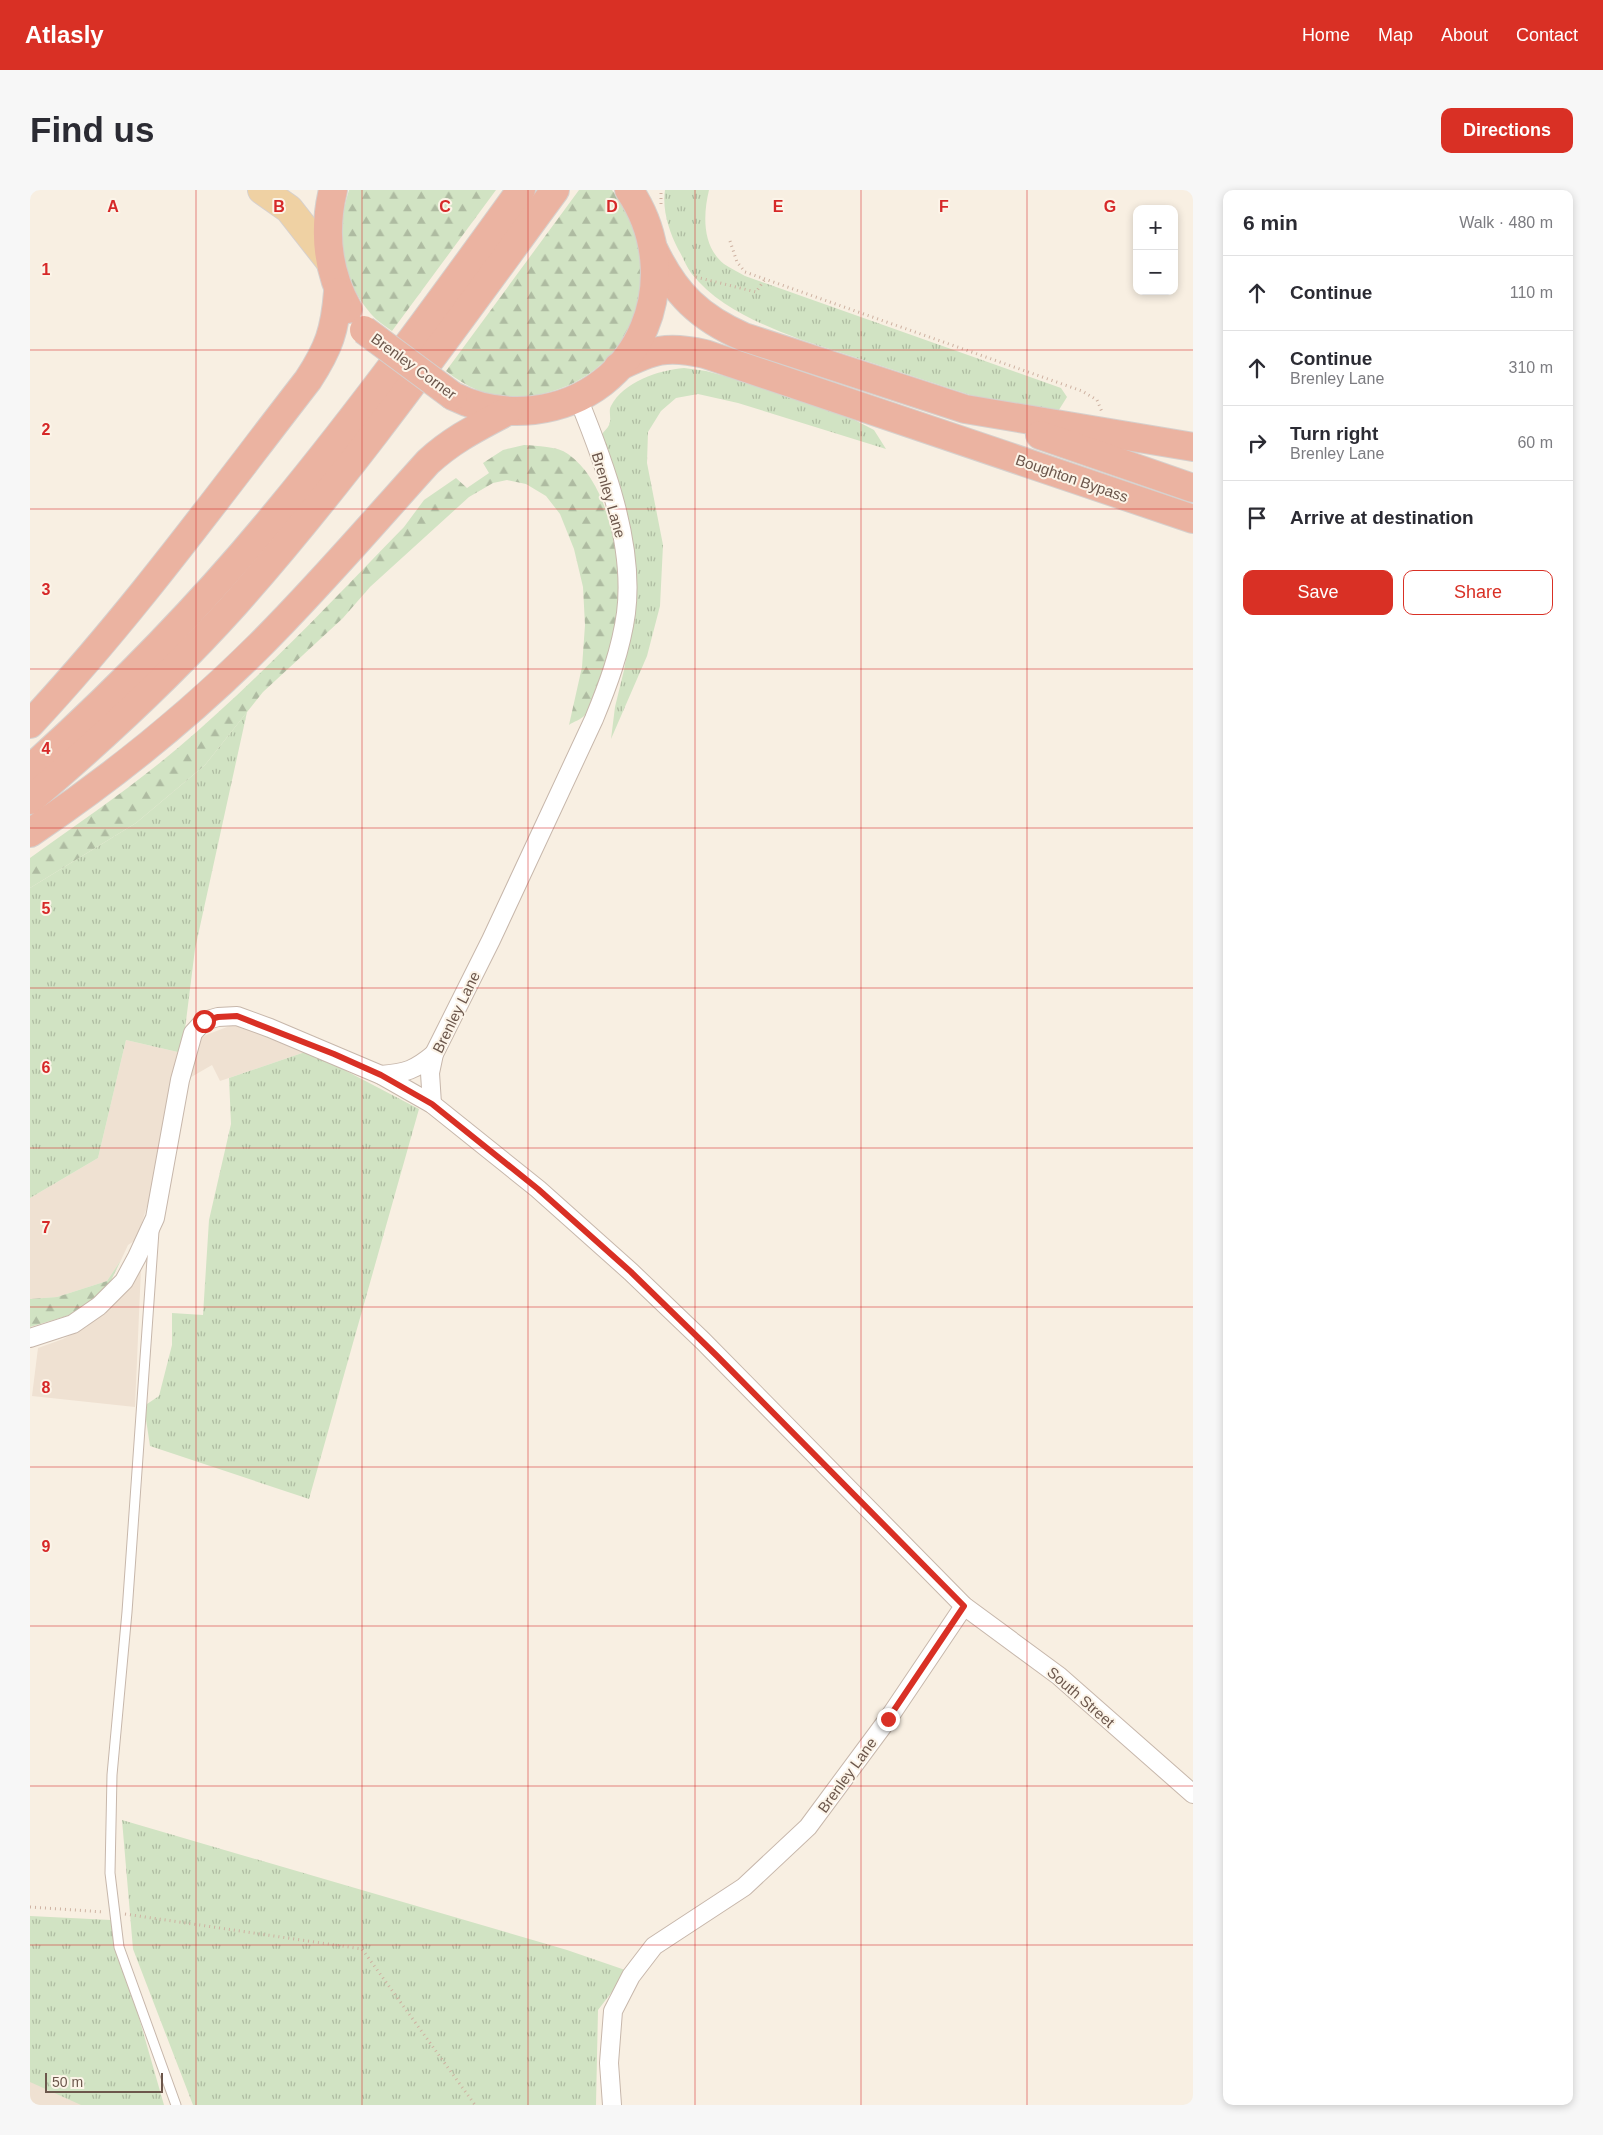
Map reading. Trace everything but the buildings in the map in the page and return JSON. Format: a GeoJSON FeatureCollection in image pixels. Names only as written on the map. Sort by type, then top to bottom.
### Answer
{"type":"FeatureCollection","features":[{"type":"Feature","properties":{"kind":"highway","name":"Brenley Corner"},"geometry":{"type":"LineString","coordinates":[[333,190],[327,223],[329,260],[338,292],[349,311],[364,330],[453,396],[477,406],[508,412],[544,409],[578,398],[594,389],[618,367],[639,338],[652,306],[656,269],[645,202],[629,190]]}},
{"type":"Feature","properties":{"kind":"highway"},"geometry":{"type":"LineString","coordinates":[[30,769],[79,725],[158,646],[278,511],[377,387],[521,190]]}},
{"type":"Feature","properties":{"kind":"highway"},"geometry":{"type":"LineString","coordinates":[[30,800],[115,724],[234,605],[337,482],[556,190]]}},
{"type":"Feature","properties":{"kind":"highway"},"geometry":{"type":"LineString","coordinates":[[654,250],[668,279],[690,304],[725,329],[744,338],[965,409],[1193,447]]}},
{"type":"Feature","properties":{"kind":"highway"},"geometry":{"type":"LineString","coordinates":[[30,724],[169,560],[308,380],[321,360],[330,340],[336,318],[338,292]]}},
{"type":"Feature","properties":{"kind":"highway","name":"Boughton Bypass"},"geometry":{"type":"LineString","coordinates":[[618,367],[664,349],[687,350],[747,366],[1193,520]]}},
{"type":"Feature","properties":{"kind":"highway","name":"Boughton Bypass"},"geometry":{"type":"LineString","coordinates":[[965,409],[1193,488]]}},
{"type":"Feature","properties":{"kind":"highway"},"geometry":{"type":"LineString","coordinates":[[30,833],[74,804],[124,766],[213,690],[262,644],[428,462],[446,446],[463,434],[508,412]]}},
{"type":"Feature","properties":{"kind":"main road"},"geometry":{"type":"LineString","coordinates":[[262,190],[288,209],[329,260]]}},
{"type":"Feature","properties":{"kind":"street","name":"Brenley Lane"},"geometry":{"type":"LineString","coordinates":[[432,1104],[430,1073],[434,1054],[491,940],[594,719],[607,688],[622,635],[626,612],[627,588],[621,530],[589,425],[578,398]]}},
{"type":"Feature","properties":{"kind":"street"},"geometry":{"type":"LineString","coordinates":[[30,1338],[73,1324],[99,1306],[124,1280],[155,1218],[180,1080],[193,1033],[204,1021],[218,1017],[237,1016],[334,1054],[381,1075],[432,1104],[538,1189],[631,1272],[717,1356],[964,1606]]}},
{"type":"Feature","properties":{"kind":"street"},"geometry":{"type":"LineString","coordinates":[[381,1075],[403,1073],[418,1067],[434,1054]]}},
{"type":"Feature","properties":{"kind":"street","name":"Brenley Lane"},"geometry":{"type":"LineString","coordinates":[[612,2105],[609,2063],[613,2011],[631,1976],[654,1946],[744,1887],[808,1827],[888,1719],[964,1606]]}},
{"type":"Feature","properties":{"kind":"street","name":"South Street"},"geometry":{"type":"LineString","coordinates":[[964,1606],[1059,1676],[1193,1794]]}},
{"type":"Feature","properties":{"kind":"lane"},"geometry":{"type":"LineString","coordinates":[[155,1218],[127,1612],[112,1775],[110,1873],[119,1947],[176,2105]]}},
{"type":"Feature","properties":{"kind":"path"},"geometry":{"type":"LineString","coordinates":[[730,241],[737,262],[745,272],[1082,391],[1098,400],[1102,409],[1102,420]]}},
{"type":"Feature","properties":{"kind":"path"},"geometry":{"type":"LineString","coordinates":[[689,276],[756,292],[765,279]]}},
{"type":"Feature","properties":{"kind":"path"},"geometry":{"type":"LineString","coordinates":[[30,1907],[115,1913],[362,1949],[475,2105]]}},
{"type":"Feature","properties":{"kind":"shaded area"},"geometry":{"type":"Polygon","coordinates":[[[235,1024],[308,1051],[220,1081],[212,1065],[174,1087],[155,1180],[137,1239],[128,1245],[121,1260],[107,1281],[57,1297],[30,1299],[30,1198],[98,1158],[126,1040],[182,1053],[206,1035],[235,1024]]]}},
{"type":"Feature","properties":{"kind":"shaded area"},"geometry":{"type":"Polygon","coordinates":[[[141,1268],[135,1407],[32,1396],[38,1348],[63,1339],[86,1327],[124,1289],[141,1268]]]}},
{"type":"Feature","properties":{"kind":"shaded area"},"geometry":{"type":"Polygon","coordinates":[[[30,2081],[85,2105],[30,2105],[30,2081]]]}},
{"type":"Feature","properties":{"kind":"green space"},"geometry":{"type":"Polygon","coordinates":[[[349,190],[496,190],[392,331],[373,317],[361,301],[347,271],[342,239],[342,222],[349,190]]]}},
{"type":"Feature","properties":{"kind":"green space"},"geometry":{"type":"Polygon","coordinates":[[[579,190],[612,190],[630,219],[639,250],[641,281],[636,311],[623,338],[604,362],[578,381],[546,393],[532,396],[506,397],[481,392],[458,380],[446,371],[579,190]]]}},
{"type":"Feature","properties":{"kind":"green space"},"geometry":{"type":"Polygon","coordinates":[[[665,190],[709,190],[705,220],[708,239],[717,257],[724,264],[745,276],[1061,388],[1067,397],[1057,413],[970,395],[799,339],[740,313],[714,296],[689,270],[669,228],[664,205],[665,190]]]}},
{"type":"Feature","properties":{"kind":"green space"},"geometry":{"type":"Polygon","coordinates":[[[684,368],[706,371],[736,379],[849,417],[874,430],[886,449],[738,403],[698,394],[676,398],[661,411],[648,432],[647,463],[663,545],[660,606],[647,656],[611,739],[615,707],[634,614],[633,553],[625,506],[602,434],[610,423],[611,406],[624,390],[653,375],[684,368]]]}},
{"type":"Feature","properties":{"kind":"green space"},"geometry":{"type":"Polygon","coordinates":[[[524,445],[558,449],[568,454],[583,468],[595,486],[605,507],[612,530],[618,577],[616,620],[606,663],[591,705],[584,716],[569,725],[582,667],[585,625],[583,587],[574,549],[560,514],[546,496],[526,484],[507,480],[493,483],[469,497],[370,587],[343,618],[263,692],[205,765],[136,823],[30,888],[30,858],[143,776],[209,721],[294,640],[404,527],[424,500],[456,478],[467,488],[489,473],[483,463],[503,450],[524,445]]]}},
{"type":"Feature","properties":{"kind":"green space"},"geometry":{"type":"Polygon","coordinates":[[[247,712],[195,949],[182,1053],[126,1040],[98,1158],[30,1198],[30,888],[136,823],[205,765],[247,712]]]}},
{"type":"Feature","properties":{"kind":"green space"},"geometry":{"type":"Polygon","coordinates":[[[308,1051],[419,1109],[309,1499],[150,1446],[144,1406],[159,1396],[172,1345],[172,1313],[203,1315],[209,1220],[231,1124],[229,1078],[308,1051]]]}},
{"type":"Feature","properties":{"kind":"green space"},"geometry":{"type":"Polygon","coordinates":[[[121,1260],[105,1293],[86,1310],[30,1327],[30,1299],[57,1297],[107,1281],[121,1260]]]}},
{"type":"Feature","properties":{"kind":"green space"},"geometry":{"type":"Polygon","coordinates":[[[122,1820],[567,1950],[628,1971],[598,2010],[596,2105],[193,2105],[133,1949],[122,1820]]]}},
{"type":"Feature","properties":{"kind":"green space"},"geometry":{"type":"Polygon","coordinates":[[[30,1916],[111,1920],[164,2105],[81,2105],[30,2082],[30,1916]]]}},
{"type":"Feature","properties":{"kind":"route"},"geometry":{"type":"LineString","coordinates":[[204,1021],[218,1017],[237,1016],[270,1028],[381,1075],[432,1104],[538,1189],[631,1272],[885,1525],[964,1606],[888,1719]]}}]}
